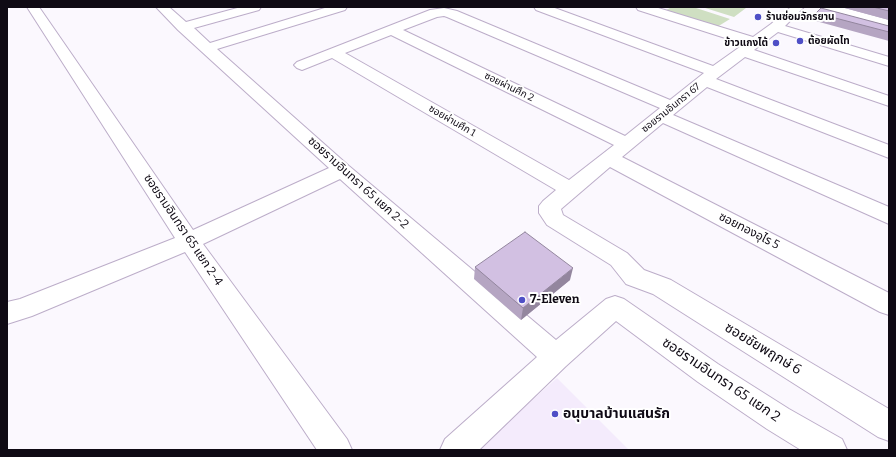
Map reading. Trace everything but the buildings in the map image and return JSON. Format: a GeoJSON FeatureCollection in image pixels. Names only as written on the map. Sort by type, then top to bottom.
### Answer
{"type":"FeatureCollection","features":[{"type":"Feature","properties":{"kind":"street","name":"ซอยรามอินทรา 65 แยก 2-4"},"geometry":{"type":"LineString","coordinates":[[33,7],[189,241],[336,450]]}},
{"type":"Feature","properties":{"kind":"street","name":"ซอยรามอินทรา 65 แยก 2-2"},"geometry":{"type":"LineString","coordinates":[[162,7],[342,170],[556,357]]}},
{"type":"Feature","properties":{"kind":"street"},"geometry":{"type":"LineString","coordinates":[[184,27],[255,7]]}},
{"type":"Feature","properties":{"kind":"street"},"geometry":{"type":"LineString","coordinates":[[207,48],[340,7]]}},
{"type":"Feature","properties":{"kind":"street"},"geometry":{"type":"LineString","coordinates":[[302,65],[392,30],[469,7]]}},
{"type":"Feature","properties":{"kind":"street"},"geometry":{"type":"LineString","coordinates":[[540,7],[710,76],[889,152]]}},
{"type":"Feature","properties":{"kind":"street"},"geometry":{"type":"LineString","coordinates":[[642,7],[889,101]]}},
{"type":"Feature","properties":{"kind":"street","name":"ซอยรามอินทรา 67"},"geometry":{"type":"LineString","coordinates":[[635,277],[619,259],[555,220],[550,213],[550,206],[710,76],[776,27],[798,7]]}},
{"type":"Feature","properties":{"kind":"street"},"geometry":{"type":"LineString","coordinates":[[827,7],[889,24]]}},
{"type":"Feature","properties":{"kind":"street"},"geometry":{"type":"LineString","coordinates":[[446,13],[668,111],[889,216]]}},
{"type":"Feature","properties":{"kind":"street"},"geometry":{"type":"LineString","coordinates":[[776,27],[889,62]]}},
{"type":"Feature","properties":{"kind":"street","name":"ซอยผ่านศึก 2"},"geometry":{"type":"LineString","coordinates":[[392,30],[626,144]]}},
{"type":"Feature","properties":{"kind":"street","name":"ซอยผ่านศึก 1"},"geometry":{"type":"LineString","coordinates":[[334,53],[570,189]]}},
{"type":"Feature","properties":{"kind":"street","name":"ซอยทองอุไร 5"},"geometry":{"type":"LineString","coordinates":[[608,158],[889,304]]}},
{"type":"Feature","properties":{"kind":"street"},"geometry":{"type":"LineString","coordinates":[[7,313],[23,309],[189,241],[342,170]]}},
{"type":"Feature","properties":{"kind":"street"},"geometry":{"type":"LineString","coordinates":[[456,450],[556,357],[615,306],[629,289],[635,277]]}},
{"type":"Feature","properties":{"kind":"street","name":"ซอยชัยพฤกษ์ 6"},"geometry":{"type":"LineString","coordinates":[[635,277],[662,287],[889,426]]}},
{"type":"Feature","properties":{"kind":"street","name":"ซอยรามอินทรา 65 แยก 2"},"geometry":{"type":"LineString","coordinates":[[615,306],[708,373],[778,419],[831,450]]}},
{"type":"Feature","properties":{"kind":"shaded area","name":"อนุบาลบ้านแสนรัก"},"geometry":{"type":"Polygon","coordinates":[[[557,378],[629,450],[476,450],[557,378]]]}},
{"type":"Feature","properties":{"kind":"green space"},"geometry":{"type":"Polygon","coordinates":[[[672,7],[693,7],[730,19],[717,27],[666,10],[672,7]]]}},
{"type":"Feature","properties":{"kind":"green space"},"geometry":{"type":"Polygon","coordinates":[[[702,7],[741,7],[746,8],[734,17],[702,7]]]}},
{"type":"Feature","properties":{"kind":"place","name":"ร้านซ่อมจักรยาน"},"geometry":{"type":"Point","coordinates":[758,17]}},
{"type":"Feature","properties":{"kind":"place","name":"ต้อยผัดไท"},"geometry":{"type":"Point","coordinates":[800,41]}},
{"type":"Feature","properties":{"kind":"place","name":"ข้าวแกงไต้"},"geometry":{"type":"Point","coordinates":[776,43]}},
{"type":"Feature","properties":{"kind":"place","name":"7-Eleven"},"geometry":{"type":"Point","coordinates":[522,300]}},
{"type":"Feature","properties":{"kind":"place","name":"อนุบาลบ้านแสนรัก"},"geometry":{"type":"Point","coordinates":[555,414]}}]}
